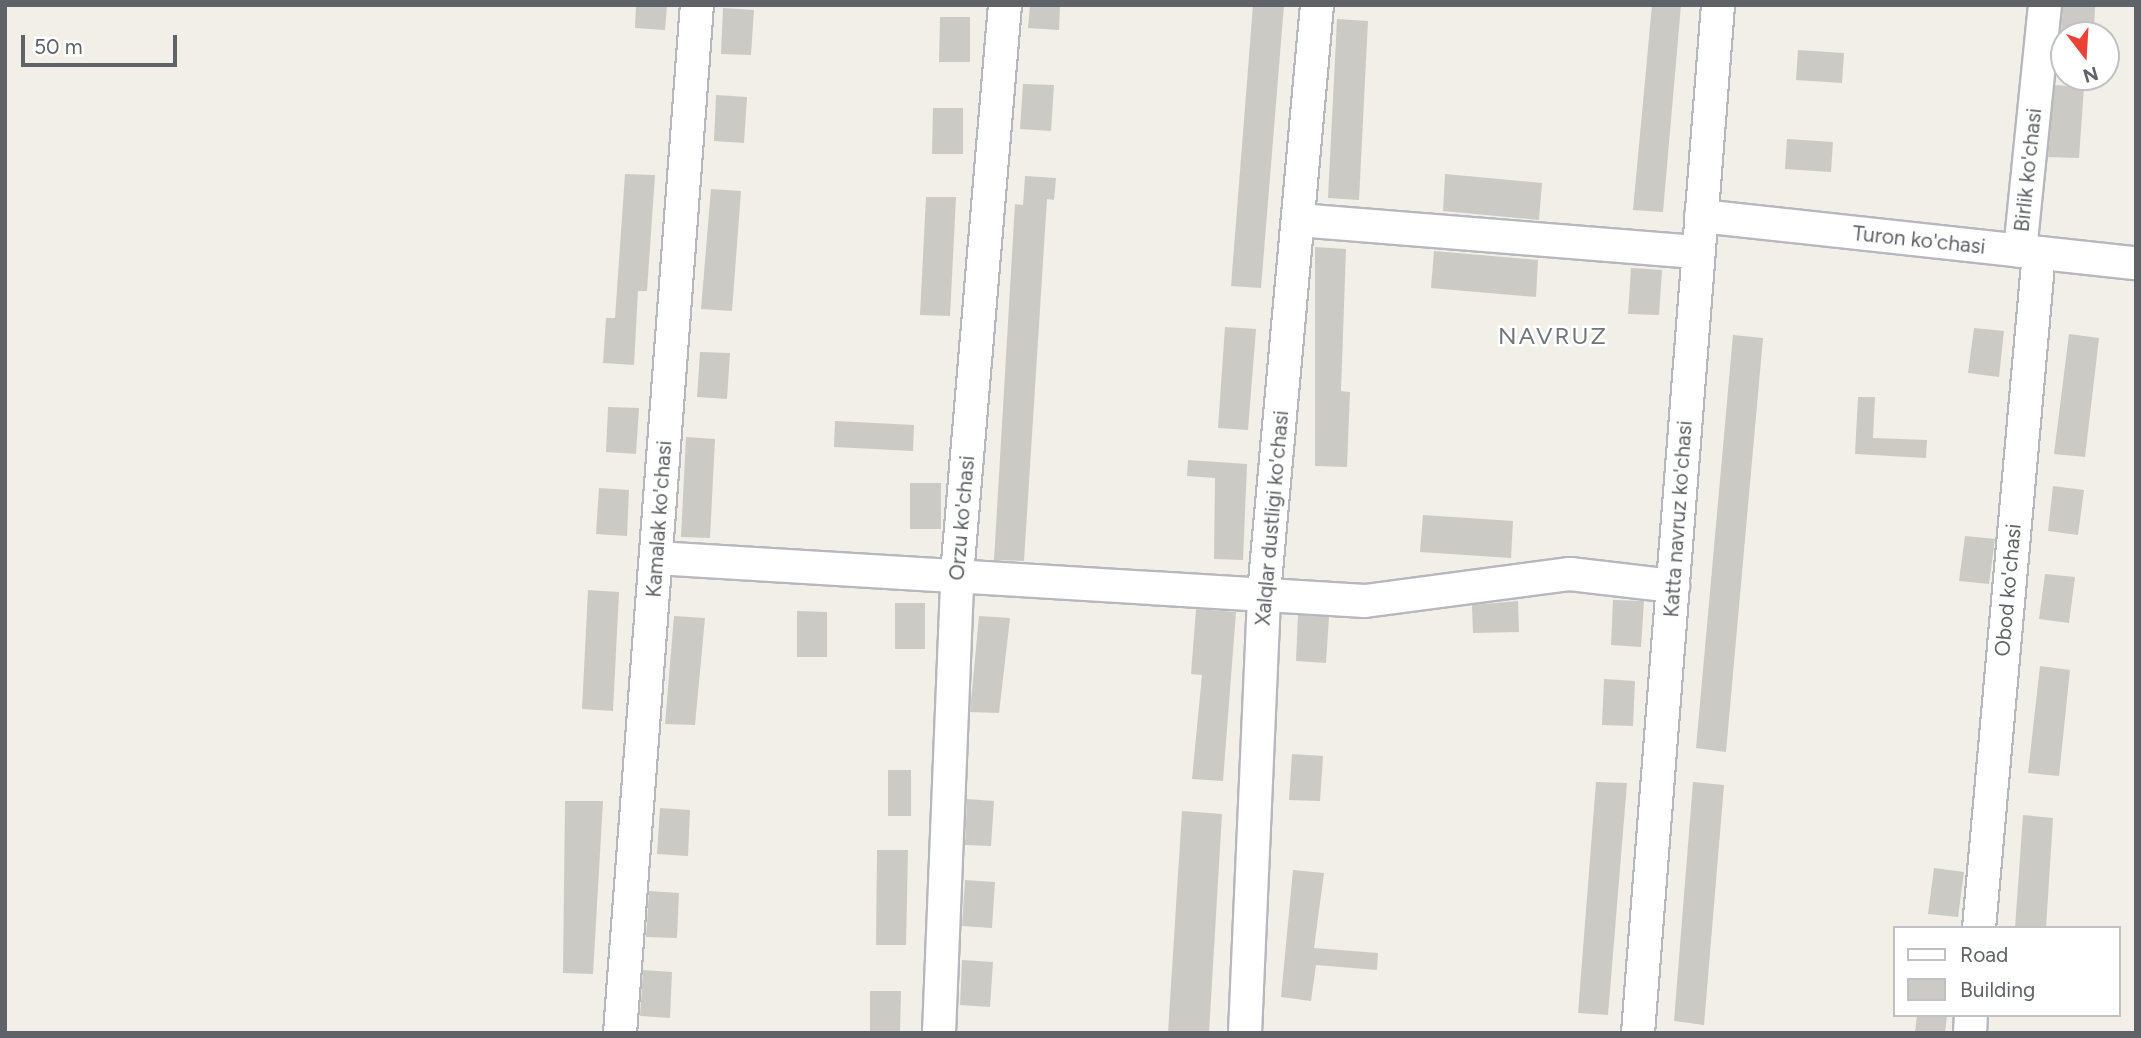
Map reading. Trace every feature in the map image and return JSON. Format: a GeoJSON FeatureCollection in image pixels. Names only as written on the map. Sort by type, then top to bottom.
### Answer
{"type":"FeatureCollection","features":[{"type":"Feature","properties":{"kind":"street","name":"Kamalak ko'chasi"},"geometry":{"type":"LineString","coordinates":[[620,1033],[697,5]]}},
{"type":"Feature","properties":{"kind":"street","name":"Orzu ko'chasi"},"geometry":{"type":"LineString","coordinates":[[939,1033],[957,575],[1005,5]]}},
{"type":"Feature","properties":{"kind":"street","name":"Xalqlar dustligi ko'chasi"},"geometry":{"type":"LineString","coordinates":[[1245,1033],[1265,593],[1317,5]]}},
{"type":"Feature","properties":{"kind":"street","name":"Katta navruz ko'chasi"},"geometry":{"type":"LineString","coordinates":[[1638,1033],[1718,5]]}},
{"type":"Feature","properties":{"kind":"street","name":"Birlik ko'chasi"},"geometry":{"type":"LineString","coordinates":[[2029,252],[2045,5]]}},
{"type":"Feature","properties":{"kind":"street","name":"Turon ko'chasi"},"geometry":{"type":"LineString","coordinates":[[1702,216],[2136,263]]}},
{"type":"Feature","properties":{"kind":"street"},"geometry":{"type":"LineString","coordinates":[[1298,220],[1699,252]]}},
{"type":"Feature","properties":{"kind":"street","name":"Obod ko'chasi"},"geometry":{"type":"LineString","coordinates":[[1979,926],[2029,252]]}},
{"type":"Feature","properties":{"kind":"street"},"geometry":{"type":"LineString","coordinates":[[656,558],[1365,601],[1570,574],[1673,586]]}},
{"type":"Feature","properties":{"kind":"building"},"geometry":{"type":"Polygon","coordinates":[[[636,5],[667,5],[665,30],[635,28],[636,5]]]}},
{"type":"Feature","properties":{"kind":"building"},"geometry":{"type":"Polygon","coordinates":[[[1030,5],[1060,5],[1059,30],[1028,28],[1030,5]]]}},
{"type":"Feature","properties":{"kind":"building"},"geometry":{"type":"Polygon","coordinates":[[[1253,5],[1284,5],[1261,288],[1231,286],[1253,5]]]}},
{"type":"Feature","properties":{"kind":"building"},"geometry":{"type":"Polygon","coordinates":[[[1652,5],[1681,5],[1663,212],[1633,210],[1652,5]]]}},
{"type":"Feature","properties":{"kind":"building"},"geometry":{"type":"Polygon","coordinates":[[[2063,5],[2095,5],[2094,21],[2062,21],[2063,5]]]}},
{"type":"Feature","properties":{"kind":"building"},"geometry":{"type":"Polygon","coordinates":[[[723,8],[754,10],[751,55],[721,54],[723,8]]]}},
{"type":"Feature","properties":{"kind":"building"},"geometry":{"type":"Polygon","coordinates":[[[940,17],[970,17],[970,62],[939,62],[940,17]]]}},
{"type":"Feature","properties":{"kind":"building"},"geometry":{"type":"Polygon","coordinates":[[[1337,19],[1368,21],[1359,200],[1328,198],[1337,19]]]}},
{"type":"Feature","properties":{"kind":"building"},"geometry":{"type":"Polygon","coordinates":[[[1798,50],[1844,53],[1842,83],[1796,80],[1798,50]]]}},
{"type":"Feature","properties":{"kind":"building"},"geometry":{"type":"Polygon","coordinates":[[[1023,84],[1054,85],[1051,131],[1020,129],[1023,84]]]}},
{"type":"Feature","properties":{"kind":"building"},"geometry":{"type":"Polygon","coordinates":[[[2054,91],[2084,91],[2079,158],[2048,157],[2054,91]]]}},
{"type":"Feature","properties":{"kind":"building"},"geometry":{"type":"Polygon","coordinates":[[[716,95],[747,97],[744,143],[714,141],[716,95]]]}},
{"type":"Feature","properties":{"kind":"building"},"geometry":{"type":"Polygon","coordinates":[[[933,108],[963,108],[963,154],[932,154],[933,108]]]}},
{"type":"Feature","properties":{"kind":"building"},"geometry":{"type":"Polygon","coordinates":[[[1787,139],[1833,142],[1831,172],[1785,169],[1787,139]]]}},
{"type":"Feature","properties":{"kind":"building"},"geometry":{"type":"Polygon","coordinates":[[[625,174],[655,175],[647,291],[638,291],[634,365],[603,363],[606,318],[615,318],[625,174]]]}},
{"type":"Feature","properties":{"kind":"building"},"geometry":{"type":"Polygon","coordinates":[[[1445,174],[1542,183],[1539,220],[1443,211],[1445,174]]]}},
{"type":"Feature","properties":{"kind":"building"},"geometry":{"type":"Polygon","coordinates":[[[1025,176],[1056,178],[1054,200],[1047,199],[1024,561],[994,560],[1015,204],[1023,205],[1025,176]]]}},
{"type":"Feature","properties":{"kind":"building"},"geometry":{"type":"Polygon","coordinates":[[[711,189],[741,191],[732,311],[701,309],[711,189]]]}},
{"type":"Feature","properties":{"kind":"building"},"geometry":{"type":"Polygon","coordinates":[[[926,197],[956,197],[950,316],[920,315],[926,197]]]}},
{"type":"Feature","properties":{"kind":"building"},"geometry":{"type":"Polygon","coordinates":[[[1315,247],[1346,249],[1341,391],[1350,392],[1347,467],[1315,466],[1315,247]]]}},
{"type":"Feature","properties":{"kind":"building"},"geometry":{"type":"Polygon","coordinates":[[[1434,251],[1538,260],[1536,297],[1431,288],[1434,251]]]}},
{"type":"Feature","properties":{"kind":"building"},"geometry":{"type":"Polygon","coordinates":[[[1631,268],[1662,270],[1659,315],[1628,314],[1631,268]]]}},
{"type":"Feature","properties":{"kind":"building"},"geometry":{"type":"Polygon","coordinates":[[[1225,327],[1256,329],[1248,430],[1218,428],[1225,327]]]}},
{"type":"Feature","properties":{"kind":"building"},"geometry":{"type":"Polygon","coordinates":[[[1974,328],[2004,331],[1999,377],[1968,373],[1974,328]]]}},
{"type":"Feature","properties":{"kind":"building"},"geometry":{"type":"Polygon","coordinates":[[[2069,334],[2099,338],[2085,457],[2054,454],[2069,334]]]}},
{"type":"Feature","properties":{"kind":"building"},"geometry":{"type":"Polygon","coordinates":[[[1733,335],[1763,338],[1726,752],[1696,748],[1733,335]]]}},
{"type":"Feature","properties":{"kind":"building"},"geometry":{"type":"Polygon","coordinates":[[[700,352],[730,353],[727,399],[697,397],[700,352]]]}},
{"type":"Feature","properties":{"kind":"building"},"geometry":{"type":"Polygon","coordinates":[[[1858,397],[1875,397],[1873,438],[1927,440],[1926,458],[1855,454],[1858,397]]]}},
{"type":"Feature","properties":{"kind":"building"},"geometry":{"type":"Polygon","coordinates":[[[608,407],[639,408],[636,454],[606,452],[608,407]]]}},
{"type":"Feature","properties":{"kind":"building"},"geometry":{"type":"Polygon","coordinates":[[[835,421],[914,425],[913,451],[834,447],[835,421]]]}},
{"type":"Feature","properties":{"kind":"building"},"geometry":{"type":"Polygon","coordinates":[[[686,437],[715,439],[710,538],[681,537],[686,437]]]}},
{"type":"Feature","properties":{"kind":"building"},"geometry":{"type":"Polygon","coordinates":[[[1188,460],[1247,464],[1243,560],[1214,559],[1215,478],[1187,476],[1188,460]]]}},
{"type":"Feature","properties":{"kind":"building"},"geometry":{"type":"Polygon","coordinates":[[[910,483],[941,483],[941,529],[910,529],[910,483]]]}},
{"type":"Feature","properties":{"kind":"building"},"geometry":{"type":"Polygon","coordinates":[[[2053,486],[2084,490],[2078,535],[2048,531],[2053,486]]]}},
{"type":"Feature","properties":{"kind":"building"},"geometry":{"type":"Polygon","coordinates":[[[599,488],[629,490],[627,536],[596,534],[599,488]]]}},
{"type":"Feature","properties":{"kind":"building"},"geometry":{"type":"Polygon","coordinates":[[[1423,515],[1513,521],[1511,558],[1420,552],[1423,515]]]}},
{"type":"Feature","properties":{"kind":"building"},"geometry":{"type":"Polygon","coordinates":[[[1965,536],[1995,539],[1989,584],[1959,581],[1965,536]]]}},
{"type":"Feature","properties":{"kind":"building"},"geometry":{"type":"Polygon","coordinates":[[[2045,574],[2075,577],[2069,623],[2039,619],[2045,574]]]}},
{"type":"Feature","properties":{"kind":"building"},"geometry":{"type":"Polygon","coordinates":[[[588,590],[619,592],[613,711],[582,709],[588,590]]]}},
{"type":"Feature","properties":{"kind":"building"},"geometry":{"type":"Polygon","coordinates":[[[1613,600],[1644,601],[1641,647],[1611,645],[1613,600]]]}},
{"type":"Feature","properties":{"kind":"building"},"geometry":{"type":"Polygon","coordinates":[[[1518,601],[1519,632],[1473,633],[1472,605],[1518,601]]]}},
{"type":"Feature","properties":{"kind":"building"},"geometry":{"type":"Polygon","coordinates":[[[895,603],[925,603],[925,649],[895,649],[895,603]]]}},
{"type":"Feature","properties":{"kind":"building"},"geometry":{"type":"Polygon","coordinates":[[[1196,609],[1236,612],[1223,781],[1192,779],[1202,675],[1191,674],[1196,609]]]}},
{"type":"Feature","properties":{"kind":"building"},"geometry":{"type":"Polygon","coordinates":[[[797,611],[827,612],[827,657],[797,657],[797,611]]]}},
{"type":"Feature","properties":{"kind":"building"},"geometry":{"type":"Polygon","coordinates":[[[1298,615],[1329,617],[1326,663],[1296,661],[1298,615]]]}},
{"type":"Feature","properties":{"kind":"building"},"geometry":{"type":"Polygon","coordinates":[[[674,616],[705,618],[695,725],[665,724],[674,616]]]}},
{"type":"Feature","properties":{"kind":"building"},"geometry":{"type":"Polygon","coordinates":[[[979,616],[1010,618],[999,713],[970,712],[979,616]]]}},
{"type":"Feature","properties":{"kind":"building"},"geometry":{"type":"Polygon","coordinates":[[[2040,666],[2070,670],[2059,776],[2028,773],[2040,666]]]}},
{"type":"Feature","properties":{"kind":"building"},"geometry":{"type":"Polygon","coordinates":[[[1604,679],[1635,681],[1633,726],[1602,725],[1604,679]]]}},
{"type":"Feature","properties":{"kind":"building"},"geometry":{"type":"Polygon","coordinates":[[[1292,754],[1323,756],[1320,801],[1289,800],[1292,754]]]}},
{"type":"Feature","properties":{"kind":"building"},"geometry":{"type":"Polygon","coordinates":[[[888,770],[911,770],[911,816],[888,816],[888,770]]]}},
{"type":"Feature","properties":{"kind":"building"},"geometry":{"type":"Polygon","coordinates":[[[1596,782],[1627,783],[1608,1015],[1578,1013],[1596,782]]]}},
{"type":"Feature","properties":{"kind":"building"},"geometry":{"type":"Polygon","coordinates":[[[1693,782],[1724,785],[1704,1025],[1674,1021],[1693,782]]]}},
{"type":"Feature","properties":{"kind":"building"},"geometry":{"type":"Polygon","coordinates":[[[967,799],[994,801],[991,846],[965,845],[967,799]]]}},
{"type":"Feature","properties":{"kind":"building"},"geometry":{"type":"Polygon","coordinates":[[[565,801],[603,801],[593,974],[563,973],[565,801]]]}},
{"type":"Feature","properties":{"kind":"building"},"geometry":{"type":"Polygon","coordinates":[[[660,808],[690,810],[688,856],[657,854],[660,808]]]}},
{"type":"Feature","properties":{"kind":"building"},"geometry":{"type":"Polygon","coordinates":[[[1182,811],[1222,814],[1209,1033],[1168,1033],[1182,811]]]}},
{"type":"Feature","properties":{"kind":"building"},"geometry":{"type":"Polygon","coordinates":[[[2023,815],[2053,818],[2046,926],[2015,926],[2023,815]]]}},
{"type":"Feature","properties":{"kind":"building"},"geometry":{"type":"Polygon","coordinates":[[[877,850],[908,850],[906,945],[876,945],[877,850]]]}},
{"type":"Feature","properties":{"kind":"building"},"geometry":{"type":"Polygon","coordinates":[[[1934,868],[1964,872],[1958,917],[1928,914],[1934,868]]]}},
{"type":"Feature","properties":{"kind":"building"},"geometry":{"type":"Polygon","coordinates":[[[1293,870],[1324,873],[1314,948],[1378,953],[1377,970],[1316,965],[1311,1001],[1281,997],[1293,870]]]}},
{"type":"Feature","properties":{"kind":"building"},"geometry":{"type":"Polygon","coordinates":[[[965,880],[995,882],[992,928],[962,926],[965,880]]]}},
{"type":"Feature","properties":{"kind":"building"},"geometry":{"type":"Polygon","coordinates":[[[649,891],[679,893],[677,938],[646,937],[649,891]]]}},
{"type":"Feature","properties":{"kind":"building"},"geometry":{"type":"Polygon","coordinates":[[[962,960],[993,962],[990,1007],[960,1005],[962,960]]]}},
{"type":"Feature","properties":{"kind":"building"},"geometry":{"type":"Polygon","coordinates":[[[643,970],[672,972],[670,1018],[640,1016],[643,970]]]}},
{"type":"Feature","properties":{"kind":"building"},"geometry":{"type":"Polygon","coordinates":[[[870,991],[901,991],[900,1033],[870,1033],[870,991]]]}},
{"type":"Feature","properties":{"kind":"building"},"geometry":{"type":"Polygon","coordinates":[[[1917,1017],[1947,1017],[1945,1033],[1915,1033],[1917,1017]]]}},
{"type":"Feature","properties":{"kind":"district","name":"NAVRUZ"},"geometry":{"type":"Point","coordinates":[1553,336]}}]}
